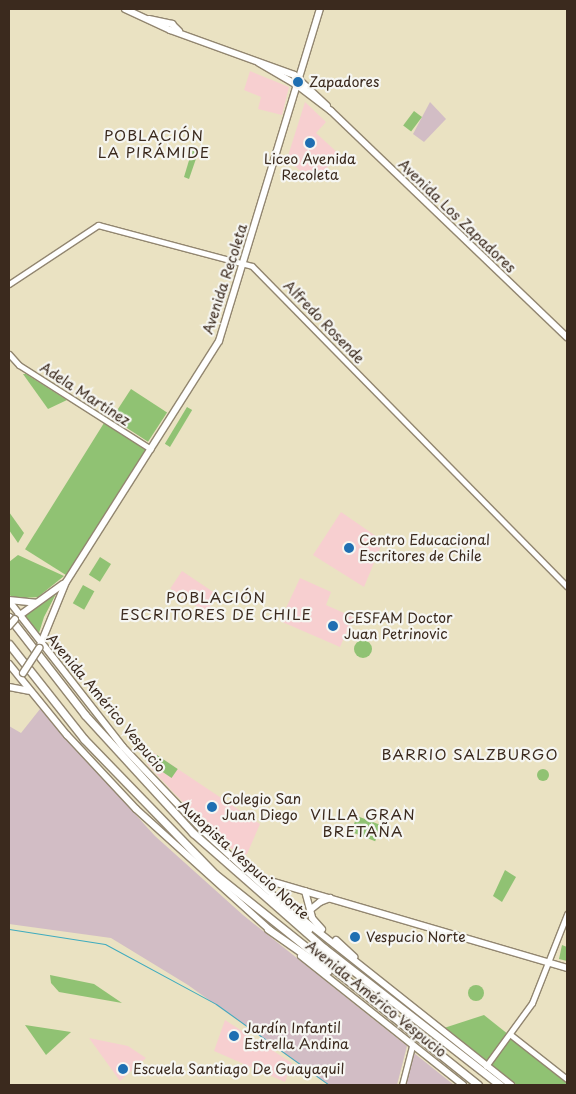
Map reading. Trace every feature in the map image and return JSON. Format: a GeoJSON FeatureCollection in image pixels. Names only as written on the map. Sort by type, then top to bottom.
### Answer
{"type":"FeatureCollection","features":[{"type":"Feature","properties":{"kind":"highway","name":"Autopista Vespucio Norte"},"geometry":{"type":"LineString","coordinates":[[14,617],[85,714],[182,821],[276,908],[336,958],[500,1085]]}},
{"type":"Feature","properties":{"kind":"highway","name":"Autopista Vespucio Norte"},"geometry":{"type":"LineString","coordinates":[[9,644],[84,739],[176,837],[263,914],[478,1085]]}},
{"type":"Feature","properties":{"kind":"highway"},"geometry":{"type":"LineString","coordinates":[[272,895],[336,958]]}},
{"type":"Feature","properties":{"kind":"highway"},"geometry":{"type":"LineString","coordinates":[[268,929],[389,1014]]}},
{"type":"Feature","properties":{"kind":"main road","name":"Avenida Los Zapadores"},"geometry":{"type":"LineString","coordinates":[[125,9],[170,30],[179,31],[259,63],[311,88],[331,111]]}},
{"type":"Feature","properties":{"kind":"main road","name":"Avenida Recoleta"},"geometry":{"type":"LineString","coordinates":[[9,686],[21,676],[40,646],[66,582],[215,350],[244,265],[320,9]]}},
{"type":"Feature","properties":{"kind":"main road","name":"Avenida Los Zapadores"},"geometry":{"type":"LineString","coordinates":[[259,63],[286,79],[298,82],[331,111],[567,337]]}},
{"type":"Feature","properties":{"kind":"main road","name":"Avenida Recoleta"},"geometry":{"type":"LineString","coordinates":[[9,626],[14,617],[66,582]]}},
{"type":"Feature","properties":{"kind":"main road"},"geometry":{"type":"LineString","coordinates":[[9,600],[37,603]]}},
{"type":"Feature","properties":{"kind":"main road","name":"Avenida Américo Vespucio"},"geometry":{"type":"LineString","coordinates":[[9,600],[14,617],[123,747],[202,830],[272,895],[511,1085]]}},
{"type":"Feature","properties":{"kind":"main road","name":"Avenida Américo Vespucio"},"geometry":{"type":"LineString","coordinates":[[9,664],[21,676],[30,691],[136,809],[268,929],[463,1085]]}},
{"type":"Feature","properties":{"kind":"main road"},"geometry":{"type":"LineString","coordinates":[[9,686],[30,691]]}},
{"type":"Feature","properties":{"kind":"main road"},"geometry":{"type":"LineString","coordinates":[[249,875],[567,968]]}},
{"type":"Feature","properties":{"kind":"main road"},"geometry":{"type":"LineString","coordinates":[[305,891],[310,910],[317,925],[352,954],[358,964]]}},
{"type":"Feature","properties":{"kind":"main road"},"geometry":{"type":"LineString","coordinates":[[310,910],[320,902],[332,898]]}},
{"type":"Feature","properties":{"kind":"street","name":"Alfredo Rosende"},"geometry":{"type":"LineString","coordinates":[[9,284],[98,224],[255,268],[567,586]]}},
{"type":"Feature","properties":{"kind":"street","name":"Adela Martínez"},"geometry":{"type":"LineString","coordinates":[[9,354],[19,365],[151,449]]}},
{"type":"Feature","properties":{"kind":"street"},"geometry":{"type":"LineString","coordinates":[[486,1066],[511,1035],[532,1003],[567,914]]}},
{"type":"Feature","properties":{"kind":"street"},"geometry":{"type":"LineString","coordinates":[[511,1035],[567,1079]]}},
{"type":"Feature","properties":{"kind":"street"},"geometry":{"type":"LineString","coordinates":[[402,1085],[412,1046]]}},
{"type":"Feature","properties":{"kind":"shaded area"},"geometry":{"type":"Polygon","coordinates":[[[250,71],[289,87],[282,115],[258,109],[261,97],[244,90],[250,71]]]}},
{"type":"Feature","properties":{"kind":"shaded area","name":"Liceo Avenida Recoleta"},"geometry":{"type":"Polygon","coordinates":[[[305,102],[326,122],[316,133],[339,154],[318,177],[310,170],[305,175],[287,159],[305,102]]]}},
{"type":"Feature","properties":{"kind":"shaded area"},"geometry":{"type":"Polygon","coordinates":[[[430,102],[446,119],[424,142],[413,134],[430,102]]]}},
{"type":"Feature","properties":{"kind":"shaded area","name":"Centro Educacional Escritores de Chile"},"geometry":{"type":"Polygon","coordinates":[[[341,512],[383,541],[364,587],[313,555],[341,512]]]}},
{"type":"Feature","properties":{"kind":"shaded area"},"geometry":{"type":"Polygon","coordinates":[[[182,571],[218,595],[206,612],[170,588],[182,571]]]}},
{"type":"Feature","properties":{"kind":"shaded area"},"geometry":{"type":"Polygon","coordinates":[[[300,578],[331,592],[326,605],[353,617],[340,647],[280,621],[300,578]]]}},
{"type":"Feature","properties":{"kind":"shaded area"},"geometry":{"type":"Polygon","coordinates":[[[40,709],[155,836],[243,915],[407,1046],[397,1085],[328,1085],[188,985],[111,938],[9,924],[9,726],[21,733],[40,709]]]}},
{"type":"Feature","properties":{"kind":"shaded area","name":"Colegio San Juan Diego"},"geometry":{"type":"Polygon","coordinates":[[[154,753],[260,824],[247,854],[241,856],[222,841],[147,764],[154,753]]]}},
{"type":"Feature","properties":{"kind":"shaded area","name":"Jardín Infantil Estrella Andina"},"geometry":{"type":"Polygon","coordinates":[[[225,1020],[292,1063],[285,1082],[214,1051],[225,1020]]]}},
{"type":"Feature","properties":{"kind":"shaded area","name":"Escuela Santiago De Guayaquil"},"geometry":{"type":"Polygon","coordinates":[[[89,1038],[128,1046],[146,1058],[120,1081],[89,1038]]]}},
{"type":"Feature","properties":{"kind":"shaded area"},"geometry":{"type":"Polygon","coordinates":[[[414,1053],[454,1085],[406,1085],[414,1053]]]}},
{"type":"Feature","properties":{"kind":"green space"},"geometry":{"type":"Polygon","coordinates":[[[414,111],[422,117],[411,131],[403,125],[414,111]]]}},
{"type":"Feature","properties":{"kind":"green space"},"geometry":{"type":"Polygon","coordinates":[[[193,147],[199,150],[189,179],[184,177],[193,147]]]}},
{"type":"Feature","properties":{"kind":"green space"},"geometry":{"type":"Polygon","coordinates":[[[23,374],[26,374],[67,400],[48,409],[23,374]]]}},
{"type":"Feature","properties":{"kind":"green space"},"geometry":{"type":"Polygon","coordinates":[[[131,389],[167,412],[148,442],[112,418],[131,389]]]}},
{"type":"Feature","properties":{"kind":"green space"},"geometry":{"type":"Polygon","coordinates":[[[187,407],[192,410],[170,447],[165,444],[187,407]]]}},
{"type":"Feature","properties":{"kind":"green space"},"geometry":{"type":"Polygon","coordinates":[[[104,423],[147,450],[68,576],[25,549],[104,423]]]}},
{"type":"Feature","properties":{"kind":"green space"},"geometry":{"type":"Polygon","coordinates":[[[9,512],[24,533],[18,543],[9,530],[9,512]]]}},
{"type":"Feature","properties":{"kind":"green space"},"geometry":{"type":"Polygon","coordinates":[[[18,555],[64,576],[38,597],[12,599],[9,593],[9,562],[18,555]]]}},
{"type":"Feature","properties":{"kind":"green space"},"geometry":{"type":"Polygon","coordinates":[[[100,557],[111,564],[100,582],[89,575],[100,557]]]}},
{"type":"Feature","properties":{"kind":"green space"},"geometry":{"type":"Polygon","coordinates":[[[83,585],[94,591],[84,610],[73,603],[83,585]]]}},
{"type":"Feature","properties":{"kind":"green space"},"geometry":{"type":"Polygon","coordinates":[[[56,594],[44,617],[39,633],[25,616],[56,594]]]}},
{"type":"Feature","properties":{"kind":"green space"},"geometry":{"type":"Polygon","coordinates":[[[359,640],[367,640],[372,645],[370,656],[359,658],[354,653],[354,645],[359,640]]]}},
{"type":"Feature","properties":{"kind":"green space"},"geometry":{"type":"Polygon","coordinates":[[[157,755],[178,769],[172,778],[151,764],[157,755]]]}},
{"type":"Feature","properties":{"kind":"green space"},"geometry":{"type":"Polygon","coordinates":[[[543,769],[549,775],[543,781],[537,775],[543,769]]]}},
{"type":"Feature","properties":{"kind":"green space"},"geometry":{"type":"Polygon","coordinates":[[[357,816],[381,825],[375,841],[351,832],[357,816]]]}},
{"type":"Feature","properties":{"kind":"green space"},"geometry":{"type":"Polygon","coordinates":[[[505,870],[516,877],[502,902],[493,896],[505,870]]]}},
{"type":"Feature","properties":{"kind":"green space"},"geometry":{"type":"Polygon","coordinates":[[[562,945],[567,947],[567,961],[559,959],[562,945]]]}},
{"type":"Feature","properties":{"kind":"green space"},"geometry":{"type":"Polygon","coordinates":[[[50,975],[94,984],[122,1003],[59,992],[51,983],[50,975]]]}},
{"type":"Feature","properties":{"kind":"green space"},"geometry":{"type":"Polygon","coordinates":[[[476,985],[482,987],[484,993],[482,999],[476,1001],[470,999],[468,993],[470,987],[476,985]]]}},
{"type":"Feature","properties":{"kind":"green space"},"geometry":{"type":"Polygon","coordinates":[[[484,1015],[567,1081],[567,1085],[517,1085],[444,1028],[484,1015]]]}},
{"type":"Feature","properties":{"kind":"green space"},"geometry":{"type":"Polygon","coordinates":[[[25,1025],[71,1032],[46,1055],[25,1025]]]}},
{"type":"Feature","properties":{"kind":"waterway"},"geometry":{"type":"LineString","coordinates":[[9,929],[105,944],[216,1004],[329,1085]]}},
{"type":"Feature","properties":{"kind":"place","name":"Zapadores"},"geometry":{"type":"Point","coordinates":[298,82]}},
{"type":"Feature","properties":{"kind":"place","name":"Liceo Avenida Recoleta"},"geometry":{"type":"Point","coordinates":[310,143]}},
{"type":"Feature","properties":{"kind":"place","name":"Centro Educacional Escritores de Chile"},"geometry":{"type":"Point","coordinates":[349,548]}},
{"type":"Feature","properties":{"kind":"place","name":"CESFAM Doctor Juan Petrinovic"},"geometry":{"type":"Point","coordinates":[333,626]}},
{"type":"Feature","properties":{"kind":"place","name":"Colegio San Juan Diego"},"geometry":{"type":"Point","coordinates":[212,807]}},
{"type":"Feature","properties":{"kind":"place","name":"Vespucio Norte"},"geometry":{"type":"Point","coordinates":[355,937]}},
{"type":"Feature","properties":{"kind":"place","name":"Jardín Infantil Estrella Andina"},"geometry":{"type":"Point","coordinates":[234,1036]}},
{"type":"Feature","properties":{"kind":"place","name":"Escuela Santiago De Guayaquil"},"geometry":{"type":"Point","coordinates":[123,1069]}},
{"type":"Feature","properties":{"kind":"district","name":"POBLACIÓN LA PIRÁMIDE"},"geometry":{"type":"Point","coordinates":[154,142]}},
{"type":"Feature","properties":{"kind":"district","name":"POBLACIÓN ESCRITORES DE CHILE"},"geometry":{"type":"Point","coordinates":[216,604]}},
{"type":"Feature","properties":{"kind":"district","name":"BARRIO SALZBURGO"},"geometry":{"type":"Point","coordinates":[470,754]}},
{"type":"Feature","properties":{"kind":"district","name":"VILLA GRAN BRETAÑA"},"geometry":{"type":"Point","coordinates":[363,822]}}]}
